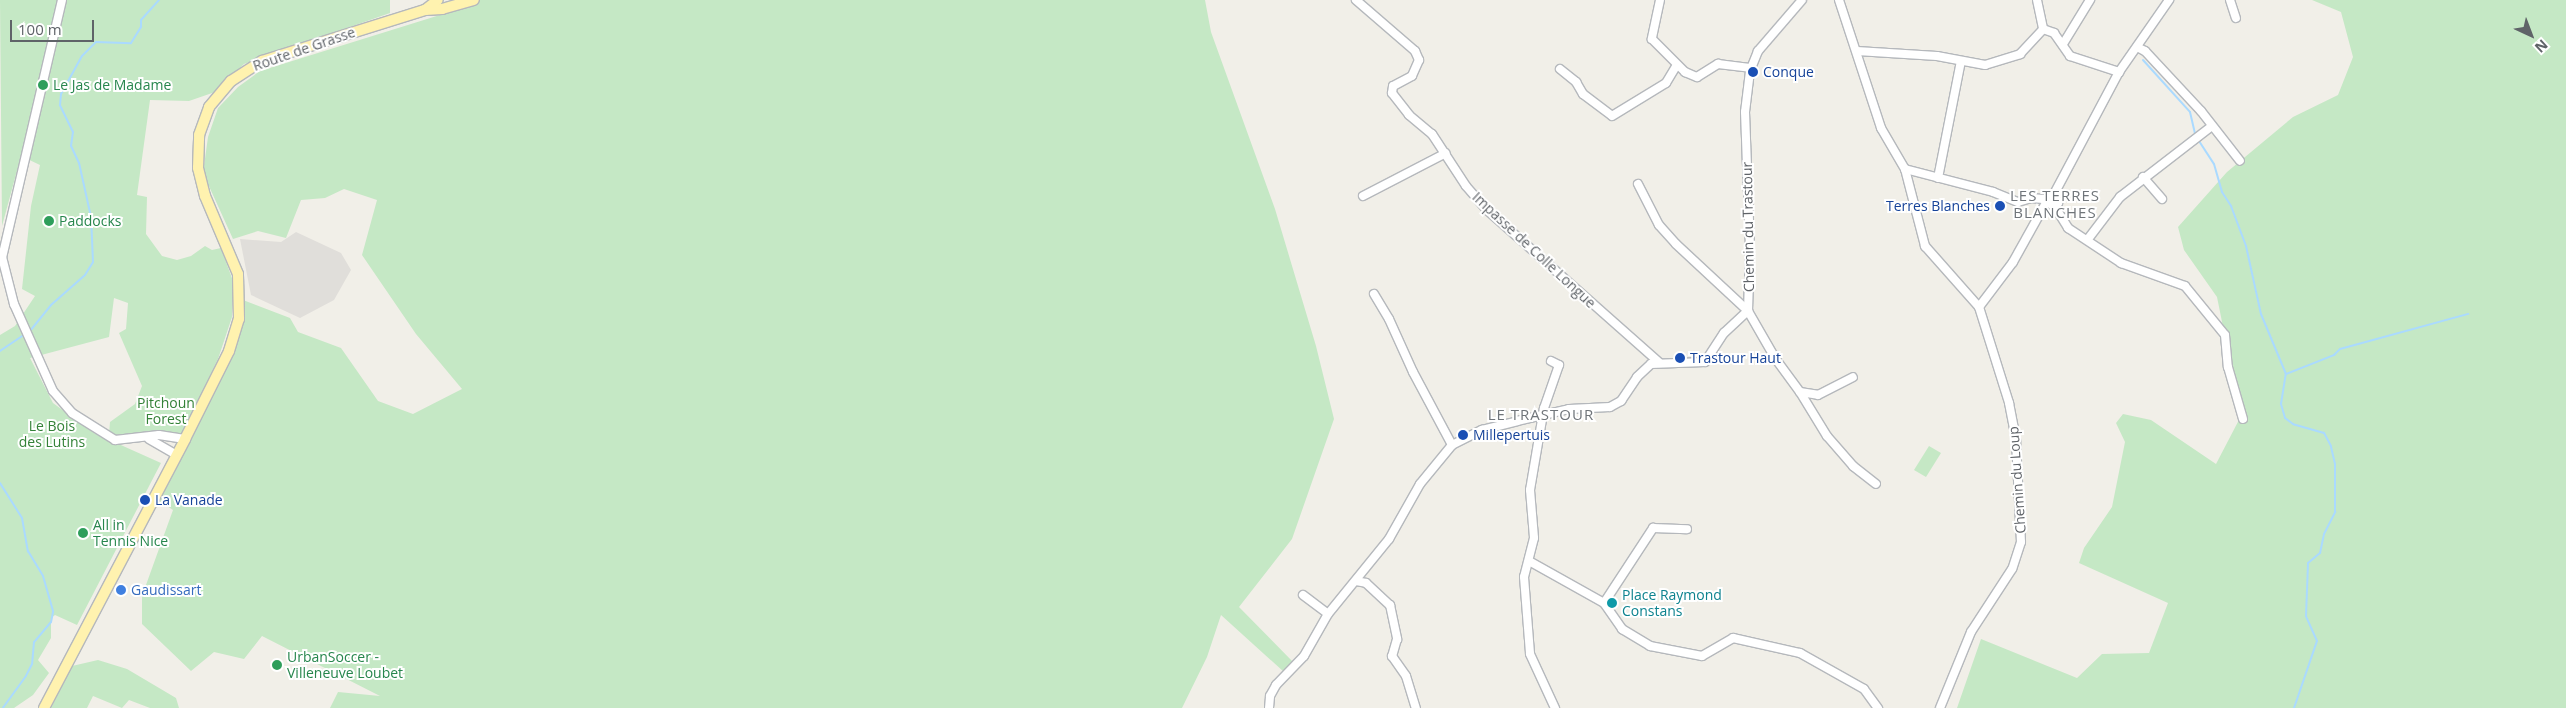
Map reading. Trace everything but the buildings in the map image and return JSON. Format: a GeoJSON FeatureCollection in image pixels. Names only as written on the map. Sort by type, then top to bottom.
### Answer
{"type":"FeatureCollection","features":[{"type":"Feature","properties":{"kind":"main road","name":"Route de Grasse"},"geometry":{"type":"LineString","coordinates":[[44,708],[177,455],[228,351],[240,304],[235,261],[205,196],[198,168],[199,135],[209,107],[231,81],[257,63],[425,10],[438,0]]}},
{"type":"Feature","properties":{"kind":"main road"},"geometry":{"type":"LineString","coordinates":[[425,10],[442,9],[474,0]]}},
{"type":"Feature","properties":{"kind":"street"},"geometry":{"type":"LineString","coordinates":[[62,0],[2,256],[27,337],[53,391],[72,413],[115,440],[149,439],[159,436],[185,439]]}},
{"type":"Feature","properties":{"kind":"street","name":"Impasse de Colle Longue"},"geometry":{"type":"LineString","coordinates":[[1356,0],[1415,51],[1419,60],[1412,76],[1393,86],[1392,93],[1408,115],[1432,134],[1466,186],[1488,210],[1659,362]]}},
{"type":"Feature","properties":{"kind":"street"},"geometry":{"type":"LineString","coordinates":[[1660,0],[1652,39],[1677,65],[1697,77],[1718,64],[1750,68]]}},
{"type":"Feature","properties":{"kind":"street","name":"Chemin du Trastour"},"geometry":{"type":"LineString","coordinates":[[1659,362],[1705,362],[1724,333],[1748,311],[1750,248],[1745,112],[1750,68],[1758,51],[1802,0]]}},
{"type":"Feature","properties":{"kind":"street","name":"Chemin du Loup"},"geometry":{"type":"LineString","coordinates":[[1839,0],[1857,51],[1880,128],[1905,170],[1926,246],[1979,307],[2009,402],[2016,440],[2021,542],[2012,568],[1972,632],[1940,708]]}},
{"type":"Feature","properties":{"kind":"street"},"geometry":{"type":"LineString","coordinates":[[2037,0],[2043,29]]}},
{"type":"Feature","properties":{"kind":"street"},"geometry":{"type":"LineString","coordinates":[[2063,44],[2090,0]]}},
{"type":"Feature","properties":{"kind":"street"},"geometry":{"type":"LineString","coordinates":[[2055,207],[2058,203],[2052,196],[2119,72],[2169,0]]}},
{"type":"Feature","properties":{"kind":"street"},"geometry":{"type":"LineString","coordinates":[[2230,0],[2236,18]]}},
{"type":"Feature","properties":{"kind":"street"},"geometry":{"type":"LineString","coordinates":[[1857,51],[1938,56],[1985,65],[2020,54],[2043,29]]}},
{"type":"Feature","properties":{"kind":"street"},"geometry":{"type":"LineString","coordinates":[[2043,29],[2054,33],[2070,56],[2082,62],[2119,72]]}},
{"type":"Feature","properties":{"kind":"street"},"geometry":{"type":"LineString","coordinates":[[2137,47],[2164,71],[2240,161]]}},
{"type":"Feature","properties":{"kind":"street"},"geometry":{"type":"LineString","coordinates":[[1938,178],[1961,61]]}},
{"type":"Feature","properties":{"kind":"street"},"geometry":{"type":"LineString","coordinates":[[1560,69],[1576,82],[1583,94],[1612,116],[1666,83],[1677,65]]}},
{"type":"Feature","properties":{"kind":"street"},"geometry":{"type":"LineString","coordinates":[[2088,239],[2120,197],[2212,126]]}},
{"type":"Feature","properties":{"kind":"street"},"geometry":{"type":"LineString","coordinates":[[1363,196],[1446,153]]}},
{"type":"Feature","properties":{"kind":"street"},"geometry":{"type":"LineString","coordinates":[[1905,170],[2018,202],[2036,198],[2047,201],[2055,207],[2068,228],[2088,239],[2121,263],[2185,286],[2198,300],[2199,306],[2225,335],[2228,342],[2228,367],[2243,418]]}},
{"type":"Feature","properties":{"kind":"street"},"geometry":{"type":"LineString","coordinates":[[2144,177],[2162,199]]}},
{"type":"Feature","properties":{"kind":"street"},"geometry":{"type":"LineString","coordinates":[[1638,184],[1665,232],[1748,311],[1775,358],[1800,392],[1827,436],[1853,466],[1876,484]]}},
{"type":"Feature","properties":{"kind":"street"},"geometry":{"type":"LineString","coordinates":[[2005,208],[2008,199]]}},
{"type":"Feature","properties":{"kind":"street"},"geometry":{"type":"LineString","coordinates":[[1979,307],[2013,262],[2047,201]]}},
{"type":"Feature","properties":{"kind":"street"},"geometry":{"type":"LineString","coordinates":[[1374,294],[1389,319],[1413,372],[1452,445]]}},
{"type":"Feature","properties":{"kind":"street"},"geometry":{"type":"LineString","coordinates":[[1551,361],[1559,365],[1544,416],[1530,490],[1534,538],[1524,577],[1528,646],[1555,708]]}},
{"type":"Feature","properties":{"kind":"street"},"geometry":{"type":"LineString","coordinates":[[1269,708],[1270,696],[1276,685],[1304,656],[1328,614],[1389,539],[1420,484],[1452,445],[1482,430],[1569,409],[1610,407],[1621,401],[1645,368],[1659,362]]}},
{"type":"Feature","properties":{"kind":"street"},"geometry":{"type":"LineString","coordinates":[[1800,392],[1818,395],[1853,377]]}},
{"type":"Feature","properties":{"kind":"street"},"geometry":{"type":"LineString","coordinates":[[149,439],[177,455]]}},
{"type":"Feature","properties":{"kind":"street"},"geometry":{"type":"LineString","coordinates":[[1604,603],[1627,572],[1653,528],[1687,529]]}},
{"type":"Feature","properties":{"kind":"street"},"geometry":{"type":"LineString","coordinates":[[1529,561],[1604,603],[1622,630],[1650,646],[1702,656],[1734,638],[1800,653],[1864,689],[1878,708]]}},
{"type":"Feature","properties":{"kind":"street"},"geometry":{"type":"LineString","coordinates":[[1356,581],[1376,590],[1390,605],[1397,639],[1392,656],[1406,676],[1416,708]]}},
{"type":"Feature","properties":{"kind":"street"},"geometry":{"type":"LineString","coordinates":[[1303,595],[1328,614]]}},
{"type":"Feature","properties":{"kind":"shaded area"},"geometry":{"type":"Polygon","coordinates":[[[296,232],[341,253],[351,270],[334,300],[300,318],[251,295],[240,239],[281,242],[296,232]]]}},
{"type":"Feature","properties":{"kind":"green space"},"geometry":{"type":"Polygon","coordinates":[[[0,0],[390,0],[390,13],[244,64],[215,92],[189,101],[150,100],[137,195],[147,197],[146,234],[162,256],[177,260],[191,256],[205,246],[212,250],[221,248],[233,281],[232,317],[218,359],[182,435],[154,432],[146,436],[116,438],[109,434],[110,422],[135,404],[142,386],[119,333],[126,329],[128,303],[114,298],[109,337],[30,358],[53,403],[94,433],[161,463],[77,625],[55,615],[51,618],[51,638],[38,660],[49,673],[33,695],[14,708],[0,708],[0,335],[15,326],[35,296],[22,289],[31,206],[40,165],[21,156],[2,226],[0,0]]]}},
{"type":"Feature","properties":{"kind":"green space"},"geometry":{"type":"Polygon","coordinates":[[[453,0],[1205,0],[1211,32],[1275,209],[1316,346],[1334,419],[1292,539],[1239,607],[1294,663],[1284,672],[1221,615],[1207,657],[1182,708],[330,708],[338,692],[380,696],[262,636],[244,659],[214,652],[191,671],[142,624],[142,596],[173,510],[158,500],[230,359],[243,300],[290,318],[298,332],[341,348],[378,401],[413,414],[462,389],[416,334],[362,255],[377,200],[344,189],[325,198],[301,200],[286,238],[258,231],[233,239],[203,173],[208,137],[218,108],[238,87],[260,71],[456,10],[453,0]]]}},
{"type":"Feature","properties":{"kind":"green space"},"geometry":{"type":"Polygon","coordinates":[[[2312,0],[2566,0],[2566,708],[1957,708],[1981,639],[2077,678],[2102,654],[2149,653],[2168,603],[2079,563],[2084,548],[2112,507],[2125,442],[2116,423],[2123,414],[2151,420],[2216,464],[2241,416],[2217,297],[2184,250],[2178,227],[2227,172],[2293,117],[2338,95],[2353,57],[2341,12],[2312,0]]]}},
{"type":"Feature","properties":{"kind":"green space"},"geometry":{"type":"Polygon","coordinates":[[[1929,446],[1941,453],[1926,477],[1914,470],[1929,446]]]}},
{"type":"Feature","properties":{"kind":"green space"},"geometry":{"type":"Polygon","coordinates":[[[98,660],[127,669],[176,698],[179,708],[150,708],[129,700],[122,708],[93,696],[87,708],[51,708],[72,666],[98,660]]]}},
{"type":"Feature","properties":{"kind":"waterway"},"geometry":{"type":"LineString","coordinates":[[30,331],[51,305],[85,275],[93,262],[91,217],[79,163],[71,146],[73,132],[60,105],[61,94],[82,56],[96,42],[131,43],[141,27],[141,20],[159,0]]}},
{"type":"Feature","properties":{"kind":"waterway"},"geometry":{"type":"LineString","coordinates":[[2143,60],[2190,112],[2196,137]]}},
{"type":"Feature","properties":{"kind":"waterway"},"geometry":{"type":"LineString","coordinates":[[2199,141],[2214,164],[2222,192],[2231,206],[2246,246],[2261,314],[2286,374]]}},
{"type":"Feature","properties":{"kind":"waterway"},"geometry":{"type":"LineString","coordinates":[[2294,708],[2317,641],[2306,616],[2308,563],[2320,553],[2324,534],[2335,512],[2335,464],[2331,446],[2324,433],[2293,424],[2285,418],[2281,404],[2286,374],[2334,355],[2340,349],[2468,314]]}},
{"type":"Feature","properties":{"kind":"waterway"},"geometry":{"type":"LineString","coordinates":[[0,351],[24,335]]}},
{"type":"Feature","properties":{"kind":"waterway"},"geometry":{"type":"LineString","coordinates":[[0,483],[22,518],[28,551],[43,576],[53,612],[51,622],[34,642],[32,664],[26,676],[3,708]]}},
{"type":"Feature","properties":{"kind":"place","name":"Conque"},"geometry":{"type":"Point","coordinates":[1753,72]}},
{"type":"Feature","properties":{"kind":"place","name":"Le Jas de Madame"},"geometry":{"type":"Point","coordinates":[43,85]}},
{"type":"Feature","properties":{"kind":"place","name":"Terres Blanches"},"geometry":{"type":"Point","coordinates":[2000,206]}},
{"type":"Feature","properties":{"kind":"place","name":"Paddocks"},"geometry":{"type":"Point","coordinates":[49,221]}},
{"type":"Feature","properties":{"kind":"place","name":"Trastour Haut"},"geometry":{"type":"Point","coordinates":[1680,358]}},
{"type":"Feature","properties":{"kind":"place","name":"Millepertuis"},"geometry":{"type":"Point","coordinates":[1463,435]}},
{"type":"Feature","properties":{"kind":"place","name":"La Vanade"},"geometry":{"type":"Point","coordinates":[145,500]}},
{"type":"Feature","properties":{"kind":"place","name":"All in Tennis Nice"},"geometry":{"type":"Point","coordinates":[83,533]}},
{"type":"Feature","properties":{"kind":"place","name":"Gaudissart"},"geometry":{"type":"Point","coordinates":[121,590]}},
{"type":"Feature","properties":{"kind":"place","name":"Place Raymond Constans"},"geometry":{"type":"Point","coordinates":[1612,603]}},
{"type":"Feature","properties":{"kind":"place","name":"UrbanSoccer - Villeneuve Loubet"},"geometry":{"type":"Point","coordinates":[277,665]}},
{"type":"Feature","properties":{"kind":"district","name":"LES TERRES BLANCHES"},"geometry":{"type":"Point","coordinates":[2055,204]}},
{"type":"Feature","properties":{"kind":"district","name":"LE TRASTOUR"},"geometry":{"type":"Point","coordinates":[1541,415]}},
{"type":"Feature","properties":{"kind":"park label","name":"Pitchoun Forest"},"geometry":{"type":"Point","coordinates":[166,412]}},
{"type":"Feature","properties":{"kind":"park label","name":"Le Bois des Lutins"},"geometry":{"type":"Point","coordinates":[52,434]}}]}
